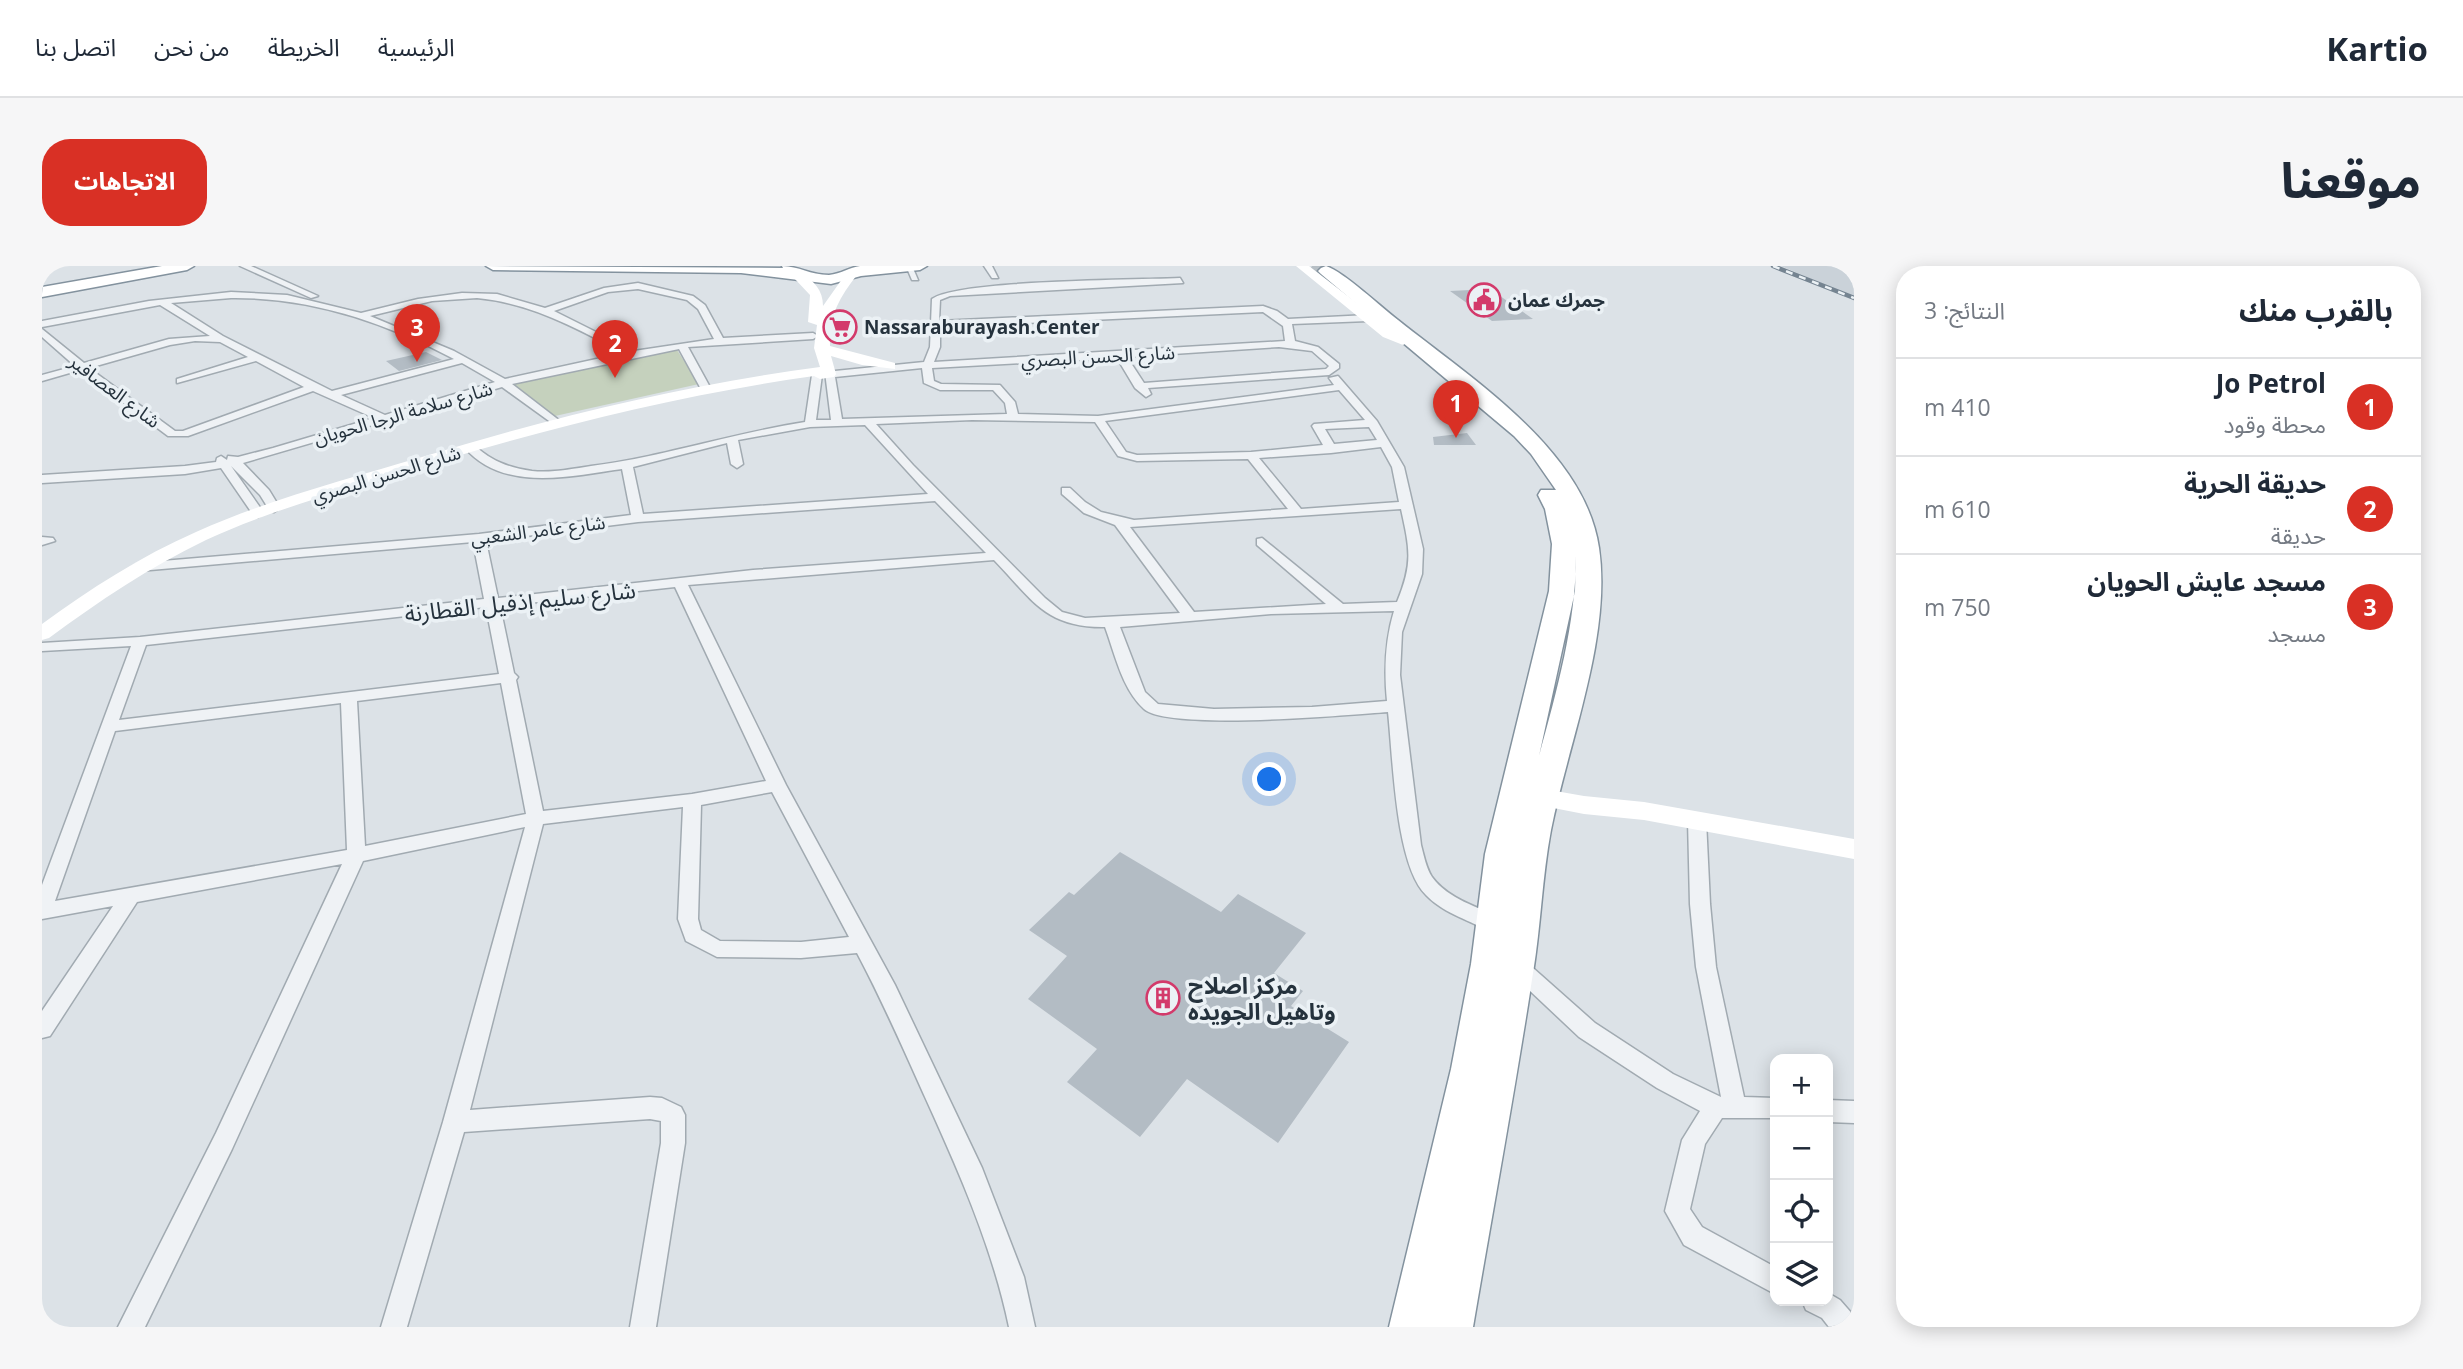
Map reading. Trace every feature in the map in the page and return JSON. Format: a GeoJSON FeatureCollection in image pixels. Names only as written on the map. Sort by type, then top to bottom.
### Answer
{"type":"FeatureCollection","features":[{"type":"Feature","properties":{"kind":"highway"},"geometry":{"type":"LineString","coordinates":[[42,289],[155,266]]}},
{"type":"Feature","properties":{"kind":"highway"},"geometry":{"type":"LineString","coordinates":[[42,289],[187,266]]}},
{"type":"Feature","properties":{"kind":"highway"},"geometry":{"type":"LineString","coordinates":[[493,266],[741,268],[794,272],[819,279],[858,271],[914,270]]}},
{"type":"Feature","properties":{"kind":"highway"},"geometry":{"type":"LineString","coordinates":[[1320,267],[1409,342],[1522,431],[1551,465],[1581,518],[1590,579],[1575,665],[1531,787],[1502,854],[1471,1069],[1413,1327]]}},
{"type":"Feature","properties":{"kind":"highway"},"geometry":{"type":"LineString","coordinates":[[1450,1327],[1516,965],[1534,832],[1531,787]]}},
{"type":"Feature","properties":{"kind":"street"},"geometry":{"type":"LineString","coordinates":[[244,266],[314,295],[309,300]]}},
{"type":"Feature","properties":{"kind":"street"},"geometry":{"type":"LineString","coordinates":[[988,266],[995,276]]}},
{"type":"Feature","properties":{"kind":"street"},"geometry":{"type":"LineString","coordinates":[[1320,267],[1368,318],[1392,336],[1409,342]]}},
{"type":"Feature","properties":{"kind":"street"},"geometry":{"type":"LineString","coordinates":[[779,376],[801,365],[816,345],[830,301],[838,287],[858,271]]}},
{"type":"Feature","properties":{"kind":"street"},"geometry":{"type":"LineString","coordinates":[[794,272],[812,285],[817,295],[816,345],[836,422]]}},
{"type":"Feature","properties":{"kind":"street"},"geometry":{"type":"LineString","coordinates":[[1013,417],[1010,402],[999,388],[987,385],[933,386],[928,380],[927,365],[935,353],[936,299],[948,294],[981,290],[1180,281]]}},
{"type":"Feature","properties":{"kind":"street"},"geometry":{"type":"LineString","coordinates":[[545,311],[627,286],[690,298],[702,307],[720,341]]}},
{"type":"Feature","properties":{"kind":"street","name":"شارع سلامة الرجا الحويان"},"geometry":{"type":"LineString","coordinates":[[42,324],[162,302],[240,295],[309,300],[360,316],[462,360],[503,383],[556,423]]}},
{"type":"Feature","properties":{"kind":"street"},"geometry":{"type":"LineString","coordinates":[[360,316],[429,299],[460,295],[495,297],[545,311],[633,354]]}},
{"type":"Feature","properties":{"kind":"street"},"geometry":{"type":"LineString","coordinates":[[162,302],[222,339],[313,387],[383,418]]}},
{"type":"Feature","properties":{"kind":"street"},"geometry":{"type":"LineString","coordinates":[[937,324],[1254,309],[1271,311],[1286,322],[1293,337],[1290,342],[1319,349],[1335,366],[1329,372],[1139,386]]}},
{"type":"Feature","properties":{"kind":"street"},"geometry":{"type":"LineString","coordinates":[[1286,322],[1368,318]]}},
{"type":"Feature","properties":{"kind":"street","name":"شارع العصافير"},"geometry":{"type":"LineString","coordinates":[[42,332],[81,367],[153,421],[177,434],[313,387]]}},
{"type":"Feature","properties":{"kind":"street"},"geometry":{"type":"LineString","coordinates":[[42,378],[182,339],[222,339]]}},
{"type":"Feature","properties":{"kind":"street","name":"شارع سلامة الرجا الحويان"},"geometry":{"type":"LineString","coordinates":[[42,479],[185,470],[210,471],[503,383],[682,345],[720,341],[816,345]]}},
{"type":"Feature","properties":{"kind":"street","name":"شارع الحسن البصري"},"geometry":{"type":"LineString","coordinates":[[261,504],[317,495],[556,423],[706,389],[779,376],[897,366],[1121,356],[1268,346],[1290,342]]}},
{"type":"Feature","properties":{"kind":"street"},"geometry":{"type":"LineString","coordinates":[[682,345],[706,389]]}},
{"type":"Feature","properties":{"kind":"street"},"geometry":{"type":"LineString","coordinates":[[816,345],[862,361],[897,366]]}},
{"type":"Feature","properties":{"kind":"street"},"geometry":{"type":"LineString","coordinates":[[1121,356],[1139,386],[1158,409]]}},
{"type":"Feature","properties":{"kind":"street"},"geometry":{"type":"LineString","coordinates":[[181,382],[257,357]]}},
{"type":"Feature","properties":{"kind":"street"},"geometry":{"type":"LineString","coordinates":[[330,395],[462,360]]}},
{"type":"Feature","properties":{"kind":"street"},"geometry":{"type":"LineString","coordinates":[[810,424],[823,372]]}},
{"type":"Feature","properties":{"kind":"street","name":"شارع الحسن البصري"},"geometry":{"type":"LineString","coordinates":[[756,380],[823,372]]}},
{"type":"Feature","properties":{"kind":"street"},"geometry":{"type":"LineString","coordinates":[[1329,372],[1373,423],[1398,467],[1416,549],[1415,574],[1395,632],[1392,675],[1412,845],[1419,871],[1436,892],[1494,924]]}},
{"type":"Feature","properties":{"kind":"street"},"geometry":{"type":"LineString","coordinates":[[471,448],[484,460],[517,473],[556,474],[627,465],[732,439],[810,424],[1013,417],[1098,419],[1340,387]]}},
{"type":"Feature","properties":{"kind":"street"},"geometry":{"type":"LineString","coordinates":[[1098,419],[1111,442],[1122,454],[1129,457],[1251,455],[1331,450],[1386,443]]}},
{"type":"Feature","properties":{"kind":"street"},"geometry":{"type":"LineString","coordinates":[[867,421],[1049,611],[1076,622],[1111,623],[1338,607],[1402,606]]}},
{"type":"Feature","properties":{"kind":"street"},"geometry":{"type":"LineString","coordinates":[[1331,450],[1318,426],[1373,423]]}},
{"type":"Feature","properties":{"kind":"street"},"geometry":{"type":"LineString","coordinates":[[732,439],[737,464]]}},
{"type":"Feature","properties":{"kind":"street","name":"شارع سلامة الرجا الحويان"},"geometry":{"type":"LineString","coordinates":[[152,473],[228,464],[302,442]]}},
{"type":"Feature","properties":{"kind":"street"},"geometry":{"type":"LineString","coordinates":[[246,474],[277,451]]}},
{"type":"Feature","properties":{"kind":"street"},"geometry":{"type":"LineString","coordinates":[[1251,455],[1297,512]]}},
{"type":"Feature","properties":{"kind":"street"},"geometry":{"type":"LineString","coordinates":[[228,464],[246,474],[261,504]]}},
{"type":"Feature","properties":{"kind":"street"},"geometry":{"type":"LineString","coordinates":[[228,464],[261,504]]}},
{"type":"Feature","properties":{"kind":"street"},"geometry":{"type":"LineString","coordinates":[[627,465],[638,518]]}},
{"type":"Feature","properties":{"kind":"street"},"geometry":{"type":"LineString","coordinates":[[1066,491],[1090,513],[1120,523],[1148,524],[1406,505]]}},
{"type":"Feature","properties":{"kind":"street","name":"شارع عامر الشعبي"},"geometry":{"type":"LineString","coordinates":[[139,567],[480,538],[638,518],[938,497]]}},
{"type":"Feature","properties":{"kind":"street"},"geometry":{"type":"LineString","coordinates":[[42,634],[139,567],[230,523],[261,504]]}},
{"type":"Feature","properties":{"kind":"street"},"geometry":{"type":"LineString","coordinates":[[1120,523],[1190,617]]}},
{"type":"Feature","properties":{"kind":"street"},"geometry":{"type":"LineString","coordinates":[[394,1327],[455,1122],[536,818],[510,677],[480,538]]}},
{"type":"Feature","properties":{"kind":"street"},"geometry":{"type":"LineString","coordinates":[[1262,542],[1338,607]]}},
{"type":"Feature","properties":{"kind":"street","name":"شارع سليم إذفيل القطارنة"},"geometry":{"type":"LineString","coordinates":[[42,648],[139,641],[753,574],[998,556]]}},
{"type":"Feature","properties":{"kind":"street"},"geometry":{"type":"LineString","coordinates":[[681,583],[777,785],[888,992],[973,1176],[1011,1277],[1022,1327]]}},
{"type":"Feature","properties":{"kind":"street"},"geometry":{"type":"LineString","coordinates":[[1111,623],[1138,694],[1152,708],[1163,712],[1312,712],[1394,706]]}},
{"type":"Feature","properties":{"kind":"street"},"geometry":{"type":"LineString","coordinates":[[139,641],[42,911],[356,855],[536,818],[692,800],[777,785]]}},
{"type":"Feature","properties":{"kind":"street"},"geometry":{"type":"LineString","coordinates":[[108,727],[510,677]]}},
{"type":"Feature","properties":{"kind":"street"},"geometry":{"type":"LineString","coordinates":[[131,1327],[224,1141],[356,855],[349,698]]}},
{"type":"Feature","properties":{"kind":"street"},"geometry":{"type":"LineString","coordinates":[[1531,787],[1644,811],[1854,849]]}},
{"type":"Feature","properties":{"kind":"street"},"geometry":{"type":"LineString","coordinates":[[692,800],[688,919],[693,936],[717,949],[801,950],[862,944]]}},
{"type":"Feature","properties":{"kind":"street"},"geometry":{"type":"LineString","coordinates":[[1697,820],[1698,894],[1725,1106],[1694,1140],[1678,1211],[1693,1236],[1770,1278]]}},
{"type":"Feature","properties":{"kind":"street"},"geometry":{"type":"LineString","coordinates":[[42,1029],[130,896]]}},
{"type":"Feature","properties":{"kind":"street"},"geometry":{"type":"LineString","coordinates":[[1516,965],[1587,1030],[1665,1082],[1725,1106],[1770,1108]]}},
{"type":"Feature","properties":{"kind":"street"},"geometry":{"type":"LineString","coordinates":[[455,1122],[650,1108],[662,1109],[673,1115],[673,1143],[643,1327]]}},
{"type":"Feature","properties":{"kind":"street"},"geometry":{"type":"LineString","coordinates":[[1833,1111],[1854,1112]]}},
{"type":"Feature","properties":{"kind":"street"},"geometry":{"type":"LineString","coordinates":[[1826,1306],[1832,1309],[1846,1327]]}},
{"type":"Feature","properties":{"kind":"shaded area"},"geometry":{"type":"Polygon","coordinates":[[[1781,266],[1854,266],[1854,297],[1781,266]]]}},
{"type":"Feature","properties":{"kind":"green space"},"geometry":{"type":"Polygon","coordinates":[[[677,350],[699,384],[555,416],[514,384],[677,350]]]}},
{"type":"Feature","properties":{"kind":"building","name":"جمرك عمان"},"geometry":{"type":"Polygon","coordinates":[[[1490,289],[1533,319],[1492,321],[1450,291],[1490,289]]]}},
{"type":"Feature","properties":{"kind":"building"},"geometry":{"type":"Polygon","coordinates":[[[426,352],[442,360],[399,371],[386,361],[426,352]]]}},
{"type":"Feature","properties":{"kind":"building"},"geometry":{"type":"Polygon","coordinates":[[[1467,433],[1476,445],[1434,445],[1433,437],[1467,433]]]}},
{"type":"Feature","properties":{"kind":"building","name":"مركز اصلاح وتاهيل الجويده"},"geometry":{"type":"Polygon","coordinates":[[[1120,852],[1221,912],[1238,894],[1306,933],[1274,973],[1303,991],[1291,1006],[1349,1042],[1278,1143],[1187,1079],[1140,1137],[1067,1082],[1097,1049],[1028,999],[1067,956],[1029,930],[1069,892],[1074,895],[1120,852]]]}},
{"type":"Feature","properties":{"kind":"tunnel"},"geometry":{"type":"LineString","coordinates":[[1312,266],[1319,271]]}},
{"type":"Feature","properties":{"kind":"railway"},"geometry":{"type":"LineString","coordinates":[[1773,266],[1854,298]]}},
{"type":"Feature","properties":{"kind":"place","name":"جمرك عمان"},"geometry":{"type":"Point","coordinates":[1484,300]}},
{"type":"Feature","properties":{"kind":"place","name":"Nassaraburayash.Center"},"geometry":{"type":"Point","coordinates":[840,327]}},
{"type":"Feature","properties":{"kind":"place","name":"مسجد عايش الحويان"},"geometry":{"type":"Point","coordinates":[417,362]}},
{"type":"Feature","properties":{"kind":"place","name":"حديقة الحرية"},"geometry":{"type":"Point","coordinates":[615,378]}},
{"type":"Feature","properties":{"kind":"place","name":"Jo Petrol"},"geometry":{"type":"Point","coordinates":[1456,438]}},
{"type":"Feature","properties":{"kind":"place","name":"مركز اصلاح وتاهيل الجويده"},"geometry":{"type":"Point","coordinates":[1163,998]}}]}
